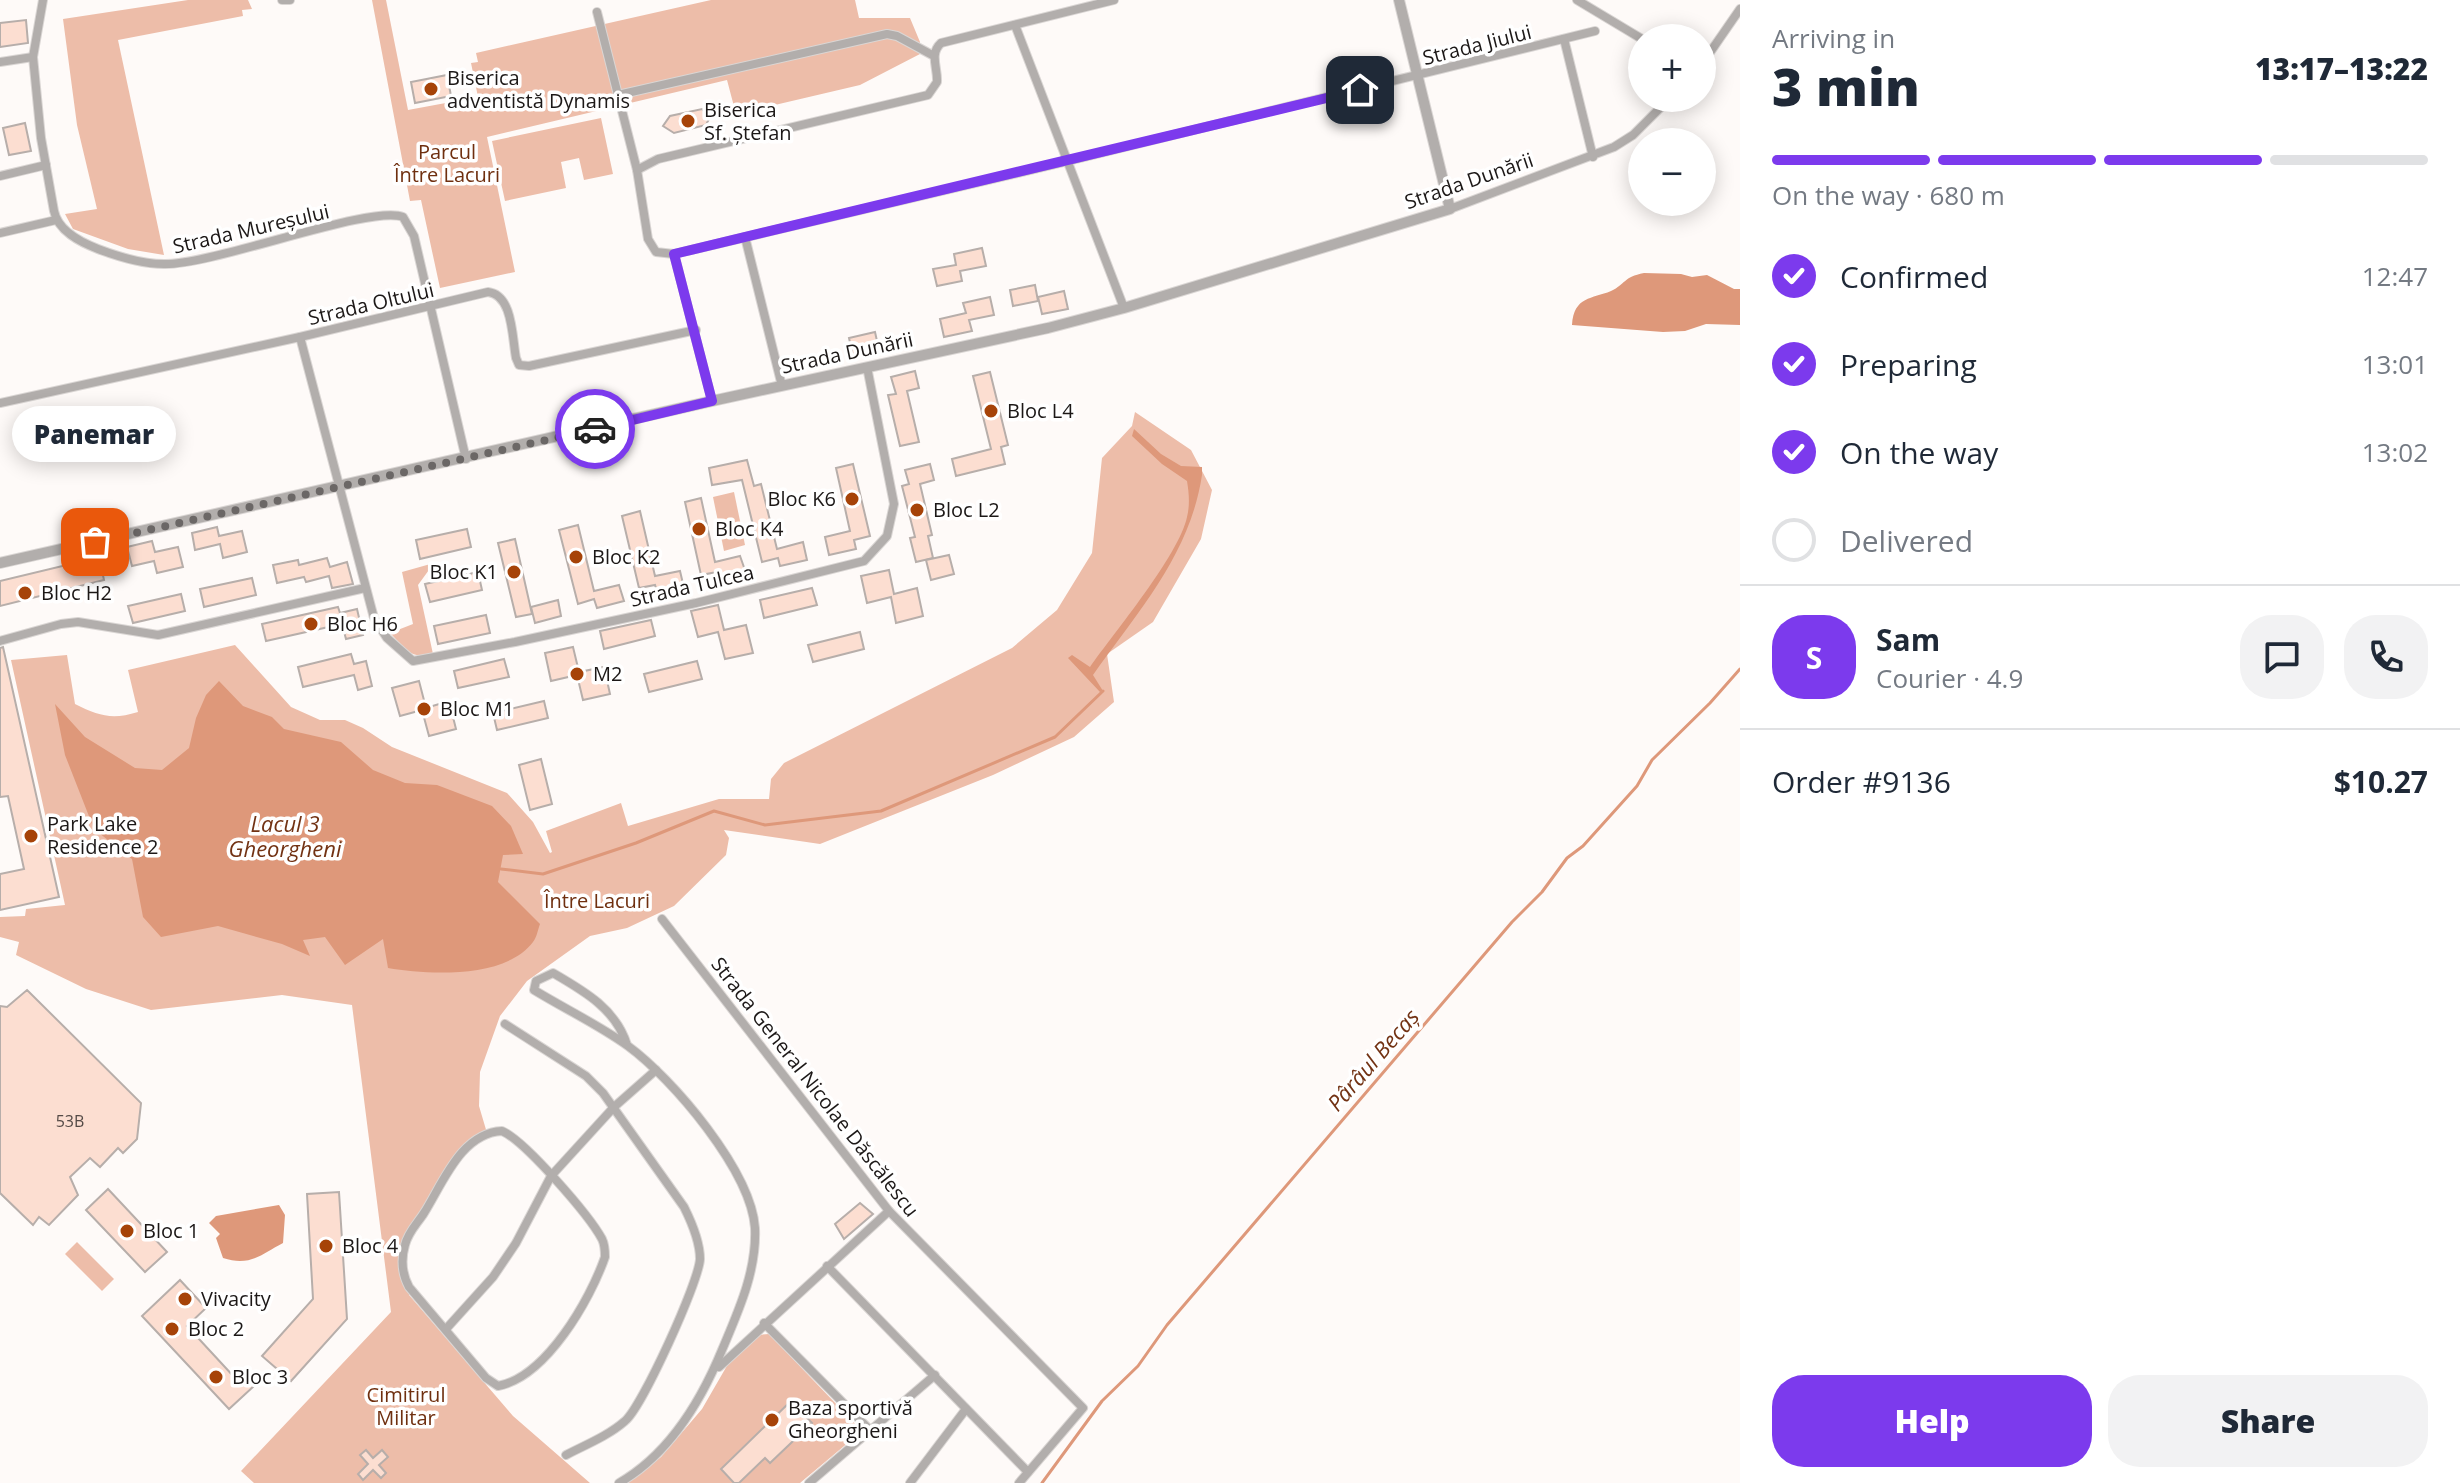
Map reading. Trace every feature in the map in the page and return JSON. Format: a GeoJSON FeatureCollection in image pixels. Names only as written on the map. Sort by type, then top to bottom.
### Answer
{"type":"FeatureCollection","features":[{"type":"Feature","properties":{"kind":"street"},"geometry":{"type":"LineString","coordinates":[[0,233],[56,220],[33,57],[43,0]]}},
{"type":"Feature","properties":{"kind":"street"},"geometry":{"type":"LineString","coordinates":[[282,0],[290,0]]}},
{"type":"Feature","properties":{"kind":"street"},"geometry":{"type":"LineString","coordinates":[[637,170],[658,159],[928,95],[937,82],[934,56],[935,48],[941,43],[1114,0]]}},
{"type":"Feature","properties":{"kind":"street"},"geometry":{"type":"LineString","coordinates":[[1399,0],[1450,209]]}},
{"type":"Feature","properties":{"kind":"street"},"geometry":{"type":"LineString","coordinates":[[1577,0],[1628,31]]}},
{"type":"Feature","properties":{"kind":"street"},"geometry":{"type":"LineString","coordinates":[[1716,44],[1740,9]]}},
{"type":"Feature","properties":{"kind":"street"},"geometry":{"type":"LineString","coordinates":[[597,12],[637,170],[649,245],[656,252],[674,254],[712,401]]}},
{"type":"Feature","properties":{"kind":"street"},"geometry":{"type":"LineString","coordinates":[[1015,25],[1124,308]]}},
{"type":"Feature","properties":{"kind":"street","name":"Strada Jiului"},"geometry":{"type":"LineString","coordinates":[[674,254],[1595,31]]}},
{"type":"Feature","properties":{"kind":"street"},"geometry":{"type":"LineString","coordinates":[[618,95],[887,34],[897,36],[934,56]]}},
{"type":"Feature","properties":{"kind":"street"},"geometry":{"type":"LineString","coordinates":[[1564,39],[1593,157]]}},
{"type":"Feature","properties":{"kind":"street"},"geometry":{"type":"LineString","coordinates":[[0,62],[33,57]]}},
{"type":"Feature","properties":{"kind":"street","name":"Strada Dunării"},"geometry":{"type":"LineString","coordinates":[[0,563],[1124,308],[1450,209],[1593,157],[1633,135],[1656,112]]}},
{"type":"Feature","properties":{"kind":"street"},"geometry":{"type":"LineString","coordinates":[[0,176],[46,165]]}},
{"type":"Feature","properties":{"kind":"street","name":"Strada Mureșului"},"geometry":{"type":"LineString","coordinates":[[56,220],[71,235],[93,247],[140,262],[165,265],[390,214],[403,217],[410,228],[430,307]]}},
{"type":"Feature","properties":{"kind":"street"},"geometry":{"type":"LineString","coordinates":[[745,237],[782,386]]}},
{"type":"Feature","properties":{"kind":"street","name":"Strada Oltului"},"geometry":{"type":"LineString","coordinates":[[0,403],[488,292],[498,293],[504,301],[519,365],[529,366],[696,330]]}},
{"type":"Feature","properties":{"kind":"street"},"geometry":{"type":"LineString","coordinates":[[430,307],[466,459]]}},
{"type":"Feature","properties":{"kind":"street","name":"Strada Tulcea"},"geometry":{"type":"LineString","coordinates":[[300,337],[365,588],[381,630],[406,657],[421,661],[696,603],[864,561],[887,536],[894,504],[867,367]]}},
{"type":"Feature","properties":{"kind":"street"},"geometry":{"type":"LineString","coordinates":[[0,641],[61,624],[111,625],[141,635],[166,634],[365,588]]}},
{"type":"Feature","properties":{"kind":"street","name":"Strada General Nicolae Dăscălescu"},"geometry":{"type":"LineString","coordinates":[[662,919],[889,1211],[1083,1408],[1028,1472]]}},
{"type":"Feature","properties":{"kind":"street"},"geometry":{"type":"LineString","coordinates":[[627,1045],[623,1031],[594,997],[553,973],[536,981],[534,990],[627,1045],[656,1070],[698,1116],[750,1199],[755,1227],[753,1266],[712,1374]]}},
{"type":"Feature","properties":{"kind":"street"},"geometry":{"type":"LineString","coordinates":[[505,1024],[586,1076],[614,1107],[684,1207],[697,1240],[698,1271],[671,1336],[634,1411],[616,1428],[566,1455]]}},
{"type":"Feature","properties":{"kind":"street"},"geometry":{"type":"LineString","coordinates":[[446,1329],[493,1277],[516,1243],[551,1176],[614,1107],[656,1070]]}},
{"type":"Feature","properties":{"kind":"street"},"geometry":{"type":"LineString","coordinates":[[487,1133],[509,1133],[589,1220],[605,1246],[601,1269],[558,1345],[509,1384],[498,1386],[486,1378],[446,1329],[404,1277],[403,1263],[409,1233],[464,1149],[487,1133]]}},
{"type":"Feature","properties":{"kind":"street"},"geometry":{"type":"LineString","coordinates":[[619,1483],[659,1453],[712,1374],[889,1211]]}},
{"type":"Feature","properties":{"kind":"street"},"geometry":{"type":"LineString","coordinates":[[827,1266],[1028,1472],[1019,1483]]}},
{"type":"Feature","properties":{"kind":"street"},"geometry":{"type":"LineString","coordinates":[[764,1323],[871,1431]]}},
{"type":"Feature","properties":{"kind":"street"},"geometry":{"type":"LineString","coordinates":[[809,1483],[935,1375]]}},
{"type":"Feature","properties":{"kind":"street"},"geometry":{"type":"LineString","coordinates":[[910,1483],[966,1409]]}},
{"type":"Feature","properties":{"kind":"green space"},"geometry":{"type":"Polygon","coordinates":[[[188,0],[248,0],[252,9],[242,10],[243,16],[118,40],[164,255],[128,249],[73,229],[65,214],[97,209],[77,125],[63,19],[188,0]]]}},
{"type":"Feature","properties":{"kind":"green space","name":"Parcul Între Lacuri"},"geometry":{"type":"Polygon","coordinates":[[[372,0],[386,0],[408,110],[478,97],[471,63],[478,62],[476,53],[711,0],[855,0],[859,18],[910,18],[920,42],[920,54],[860,85],[736,114],[727,80],[487,137],[515,272],[440,288],[421,200],[410,201],[372,0]]]}},
{"type":"Feature","properties":{"kind":"green space"},"geometry":{"type":"Polygon","coordinates":[[[601,118],[613,174],[584,180],[579,158],[561,162],[566,188],[505,201],[492,141],[601,118]]]}},
{"type":"Feature","properties":{"kind":"green space"},"geometry":{"type":"Polygon","coordinates":[[[1135,412],[1191,450],[1212,490],[1201,539],[1153,622],[1107,654],[1114,702],[1074,737],[993,775],[820,844],[724,830],[729,838],[726,855],[674,906],[627,928],[590,936],[527,981],[500,1016],[480,1072],[479,1106],[487,1133],[464,1149],[409,1233],[404,1277],[413,1291],[409,1295],[513,1416],[590,1483],[254,1483],[241,1471],[391,1312],[352,1005],[282,995],[151,1010],[86,989],[16,955],[19,942],[0,937],[0,917],[25,916],[26,909],[65,905],[11,660],[67,655],[75,704],[99,714],[121,716],[138,712],[128,670],[235,645],[291,707],[320,720],[345,720],[392,747],[507,793],[533,822],[550,853],[546,831],[621,803],[628,826],[719,799],[769,799],[771,779],[784,763],[1012,648],[1057,610],[1092,553],[1102,458],[1132,426],[1135,412]]]}},
{"type":"Feature","properties":{"kind":"green space"},"geometry":{"type":"Polygon","coordinates":[[[734,492],[745,545],[724,551],[713,497],[734,492]]]}},
{"type":"Feature","properties":{"kind":"green space"},"geometry":{"type":"Polygon","coordinates":[[[434,563],[418,585],[433,654],[413,654],[390,633],[413,624],[402,572],[434,563]]]}},
{"type":"Feature","properties":{"kind":"green space"},"geometry":{"type":"Polygon","coordinates":[[[77,1242],[114,1279],[102,1291],[65,1254],[77,1242]]]}},
{"type":"Feature","properties":{"kind":"green space","name":"Baza sportivă Gheorgheni"},"geometry":{"type":"Polygon","coordinates":[[[769,1334],[862,1431],[800,1483],[627,1483],[661,1457],[702,1409],[728,1364],[757,1335],[769,1334]]]}},
{"type":"Feature","properties":{"kind":"water"},"geometry":{"type":"Polygon","coordinates":[[[1644,273],[1692,277],[1707,275],[1740,289],[1740,325],[1706,324],[1685,331],[1663,332],[1572,325],[1576,309],[1585,300],[1611,291],[1644,273]]]}},
{"type":"Feature","properties":{"kind":"water"},"geometry":{"type":"Polygon","coordinates":[[[1134,429],[1161,454],[1181,466],[1202,467],[1202,475],[1196,504],[1174,557],[1144,605],[1093,675],[1103,691],[1100,692],[1068,658],[1072,655],[1090,667],[1172,552],[1182,533],[1189,508],[1187,481],[1162,464],[1132,436],[1134,429]]]}},
{"type":"Feature","properties":{"kind":"water","name":"Lacul 3 Gheorgheni"},"geometry":{"type":"Polygon","coordinates":[[[219,681],[243,706],[272,717],[284,729],[341,742],[373,770],[405,783],[437,785],[492,806],[511,826],[523,854],[503,855],[498,882],[540,924],[533,942],[504,963],[445,973],[388,968],[383,939],[345,965],[325,937],[303,940],[310,956],[282,944],[218,926],[161,937],[143,917],[132,859],[94,829],[65,755],[55,704],[85,737],[135,768],[162,770],[189,748],[196,718],[206,695],[219,681]]]}},
{"type":"Feature","properties":{"kind":"water"},"geometry":{"type":"Polygon","coordinates":[[[279,1205],[285,1215],[283,1243],[248,1260],[223,1258],[216,1238],[220,1234],[209,1223],[216,1216],[279,1205]]]}},
{"type":"Feature","properties":{"kind":"building"},"geometry":{"type":"Polygon","coordinates":[[[26,20],[28,43],[0,47],[0,23],[26,20]]]}},
{"type":"Feature","properties":{"kind":"building","name":"Biserica adventistă Dynamis"},"geometry":{"type":"Polygon","coordinates":[[[447,75],[451,96],[415,103],[411,82],[447,75]]]}},
{"type":"Feature","properties":{"kind":"building","name":"Biserica Sf. Ștefan"},"geometry":{"type":"Polygon","coordinates":[[[702,109],[710,117],[706,125],[674,133],[663,126],[670,116],[702,109]]]}},
{"type":"Feature","properties":{"kind":"building"},"geometry":{"type":"Polygon","coordinates":[[[25,123],[31,151],[9,155],[3,128],[25,123]]]}},
{"type":"Feature","properties":{"kind":"building"},"geometry":{"type":"Polygon","coordinates":[[[982,248],[986,266],[960,271],[962,281],[937,286],[933,269],[956,265],[954,254],[982,248]]]}},
{"type":"Feature","properties":{"kind":"building"},"geometry":{"type":"Polygon","coordinates":[[[1035,285],[1038,301],[1013,306],[1010,290],[1035,285]]]}},
{"type":"Feature","properties":{"kind":"building"},"geometry":{"type":"Polygon","coordinates":[[[1064,291],[1068,309],[1042,314],[1038,297],[1064,291]]]}},
{"type":"Feature","properties":{"kind":"building"},"geometry":{"type":"Polygon","coordinates":[[[990,297],[994,315],[969,320],[972,331],[944,337],[940,319],[966,313],[963,303],[990,297]]]}},
{"type":"Feature","properties":{"kind":"building"},"geometry":{"type":"Polygon","coordinates":[[[875,332],[879,350],[853,356],[849,338],[875,332]]]}},
{"type":"Feature","properties":{"kind":"building"},"geometry":{"type":"Polygon","coordinates":[[[915,371],[919,388],[907,391],[919,442],[900,446],[888,395],[896,394],[891,377],[915,371]]]}},
{"type":"Feature","properties":{"kind":"building","name":"Bloc L4"},"geometry":{"type":"Polygon","coordinates":[[[990,372],[1008,445],[1001,447],[1005,464],[956,476],[952,459],[991,449],[973,376],[990,372]]]}},
{"type":"Feature","properties":{"kind":"building"},"geometry":{"type":"Polygon","coordinates":[[[747,460],[754,486],[761,484],[777,549],[803,542],[807,560],[780,566],[778,558],[762,562],[742,480],[712,485],[709,468],[747,460]]]}},
{"type":"Feature","properties":{"kind":"building","name":"Bloc K6"},"geometry":{"type":"Polygon","coordinates":[[[853,464],[870,536],[854,540],[856,549],[829,555],[825,537],[850,531],[836,468],[853,464]]]}},
{"type":"Feature","properties":{"kind":"building","name":"Bloc L2"},"geometry":{"type":"Polygon","coordinates":[[[930,464],[934,480],[920,484],[932,535],[928,536],[933,558],[916,562],[910,538],[915,537],[902,486],[909,484],[905,470],[930,464]]]}},
{"type":"Feature","properties":{"kind":"building","name":"Bloc K4"},"geometry":{"type":"Polygon","coordinates":[[[701,498],[715,562],[740,556],[746,573],[718,581],[717,572],[701,575],[685,502],[701,498]]]}},
{"type":"Feature","properties":{"kind":"building"},"geometry":{"type":"Polygon","coordinates":[[[640,511],[655,576],[680,571],[684,588],[658,595],[655,585],[639,588],[622,516],[640,511]]]}},
{"type":"Feature","properties":{"kind":"building","name":"Bloc K2"},"geometry":{"type":"Polygon","coordinates":[[[578,525],[594,591],[619,585],[624,601],[597,608],[594,599],[578,604],[559,530],[578,525]]]}},
{"type":"Feature","properties":{"kind":"building"},"geometry":{"type":"Polygon","coordinates":[[[217,527],[219,536],[242,531],[247,552],[223,558],[220,544],[195,550],[192,533],[217,527]]]}},
{"type":"Feature","properties":{"kind":"building"},"geometry":{"type":"Polygon","coordinates":[[[467,529],[471,547],[420,559],[416,540],[467,529]]]}},
{"type":"Feature","properties":{"kind":"building","name":"Bloc K1"},"geometry":{"type":"Polygon","coordinates":[[[515,539],[532,614],[516,617],[498,543],[515,539]]]}},
{"type":"Feature","properties":{"kind":"building"},"geometry":{"type":"Polygon","coordinates":[[[152,541],[155,552],[178,547],[183,567],[157,573],[154,561],[132,566],[127,547],[152,541]]]}},
{"type":"Feature","properties":{"kind":"building"},"geometry":{"type":"Polygon","coordinates":[[[949,555],[954,574],[931,580],[926,560],[949,555]]]}},
{"type":"Feature","properties":{"kind":"building"},"geometry":{"type":"Polygon","coordinates":[[[327,558],[330,567],[347,562],[353,584],[332,588],[329,576],[306,582],[304,577],[277,583],[273,565],[298,560],[299,565],[327,558]]]}},
{"type":"Feature","properties":{"kind":"building","name":"Bloc H2"},"geometry":{"type":"Polygon","coordinates":[[[79,562],[101,566],[104,580],[0,606],[0,581],[79,562]]]}},
{"type":"Feature","properties":{"kind":"building"},"geometry":{"type":"Polygon","coordinates":[[[889,570],[894,594],[917,588],[923,616],[896,623],[891,597],[867,603],[861,576],[889,570]]]}},
{"type":"Feature","properties":{"kind":"building"},"geometry":{"type":"Polygon","coordinates":[[[478,572],[482,590],[430,602],[425,584],[478,572]]]}},
{"type":"Feature","properties":{"kind":"building"},"geometry":{"type":"Polygon","coordinates":[[[252,578],[256,595],[204,607],[200,589],[252,578]]]}},
{"type":"Feature","properties":{"kind":"building"},"geometry":{"type":"Polygon","coordinates":[[[812,588],[817,605],[764,618],[760,600],[812,588]]]}},
{"type":"Feature","properties":{"kind":"building"},"geometry":{"type":"Polygon","coordinates":[[[181,594],[185,611],[133,623],[128,606],[181,594]]]}},
{"type":"Feature","properties":{"kind":"building"},"geometry":{"type":"Polygon","coordinates":[[[558,600],[561,616],[535,623],[531,607],[558,600]]]}},
{"type":"Feature","properties":{"kind":"building"},"geometry":{"type":"Polygon","coordinates":[[[718,605],[724,630],[746,625],[753,653],[725,659],[718,632],[698,637],[691,611],[718,605]]]}},
{"type":"Feature","properties":{"kind":"building","name":"Bloc H6"},"geometry":{"type":"Polygon","coordinates":[[[338,607],[340,613],[357,609],[363,635],[346,639],[342,624],[266,641],[262,624],[338,607]]]}},
{"type":"Feature","properties":{"kind":"building"},"geometry":{"type":"Polygon","coordinates":[[[486,615],[490,633],[438,644],[434,626],[486,615]]]}},
{"type":"Feature","properties":{"kind":"building"},"geometry":{"type":"Polygon","coordinates":[[[651,620],[655,636],[604,649],[600,631],[651,620]]]}},
{"type":"Feature","properties":{"kind":"building"},"geometry":{"type":"Polygon","coordinates":[[[860,632],[864,649],[813,662],[808,645],[860,632]]]}},
{"type":"Feature","properties":{"kind":"building"},"geometry":{"type":"Polygon","coordinates":[[[3,647],[59,897],[0,910],[0,874],[24,869],[8,796],[0,797],[0,648],[3,647]]]}},
{"type":"Feature","properties":{"kind":"building","name":"M2"},"geometry":{"type":"Polygon","coordinates":[[[573,647],[579,672],[604,667],[610,694],[583,700],[577,675],[551,681],[545,653],[573,647]]]}},
{"type":"Feature","properties":{"kind":"building"},"geometry":{"type":"Polygon","coordinates":[[[351,654],[354,664],[366,661],[372,686],[358,690],[354,675],[303,687],[298,667],[351,654]]]}},
{"type":"Feature","properties":{"kind":"building"},"geometry":{"type":"Polygon","coordinates":[[[504,659],[509,677],[458,688],[454,671],[504,659]]]}},
{"type":"Feature","properties":{"kind":"building"},"geometry":{"type":"Polygon","coordinates":[[[697,661],[702,679],[649,692],[644,674],[697,661]]]}},
{"type":"Feature","properties":{"kind":"building","name":"Bloc M1"},"geometry":{"type":"Polygon","coordinates":[[[419,681],[426,708],[449,701],[456,729],[429,736],[422,710],[400,716],[392,688],[419,681]]]}},
{"type":"Feature","properties":{"kind":"building"},"geometry":{"type":"Polygon","coordinates":[[[544,701],[548,718],[497,730],[493,713],[544,701]]]}},
{"type":"Feature","properties":{"kind":"building"},"geometry":{"type":"Polygon","coordinates":[[[541,759],[552,804],[530,810],[519,765],[541,759]]]}},
{"type":"Feature","properties":{"kind":"building"},"geometry":{"type":"Polygon","coordinates":[[[27,990],[141,1103],[137,1139],[123,1153],[118,1148],[100,1167],[90,1158],[70,1177],[78,1195],[49,1225],[39,1217],[33,1225],[0,1193],[0,1006],[7,1007],[27,990]]]}},
{"type":"Feature","properties":{"kind":"building","name":"Bloc 1"},"geometry":{"type":"Polygon","coordinates":[[[108,1189],[167,1252],[145,1272],[86,1210],[108,1189]]]}},
{"type":"Feature","properties":{"kind":"building","name":"Bloc 4"},"geometry":{"type":"Polygon","coordinates":[[[339,1192],[347,1319],[291,1381],[262,1356],[313,1299],[307,1194],[339,1192]]]}},
{"type":"Feature","properties":{"kind":"building"},"geometry":{"type":"Polygon","coordinates":[[[860,1203],[873,1214],[844,1239],[835,1224],[860,1203]]]}},
{"type":"Feature","properties":{"kind":"building"},"geometry":{"type":"Polygon","coordinates":[[[180,1280],[206,1308],[187,1326],[236,1379],[242,1374],[254,1386],[229,1409],[142,1316],[180,1280]]]}},
{"type":"Feature","properties":{"kind":"building"},"geometry":{"type":"Polygon","coordinates":[[[791,1401],[812,1423],[770,1463],[765,1458],[739,1483],[734,1483],[721,1469],[791,1401]]]}},
{"type":"Feature","properties":{"kind":"building"},"geometry":{"type":"Polygon","coordinates":[[[366,1450],[373,1458],[382,1450],[388,1457],[379,1465],[386,1473],[381,1478],[373,1470],[363,1480],[358,1474],[368,1464],[360,1455],[366,1450]]]}},
{"type":"Feature","properties":{"kind":"waterway","name":"Pârâul Becaș"},"geometry":{"type":"LineString","coordinates":[[1042,1483],[1102,1401],[1138,1366],[1167,1325],[1512,922],[1542,892],[1567,858],[1583,846],[1637,786],[1652,760],[1740,669]]}},
{"type":"Feature","properties":{"kind":"waterway"},"geometry":{"type":"LineString","coordinates":[[501,869],[543,874],[636,843],[714,811],[765,825],[881,811],[1055,737],[1103,691]]}},
{"type":"Feature","properties":{"kind":"way so far"},"geometry":{"type":"LineString","coordinates":[[95,542],[595,429]]}},
{"type":"Feature","properties":{"kind":"place","name":"Biserica adventistă Dynamis"},"geometry":{"type":"Point","coordinates":[431,89]}},
{"type":"Feature","properties":{"kind":"place","name":"Biserica Sf. Ștefan"},"geometry":{"type":"Point","coordinates":[688,121]}},
{"type":"Feature","properties":{"kind":"place","name":"Bloc L4"},"geometry":{"type":"Point","coordinates":[991,411]}},
{"type":"Feature","properties":{"kind":"place","name":"Bloc K6"},"geometry":{"type":"Point","coordinates":[852,499]}},
{"type":"Feature","properties":{"kind":"place","name":"Bloc L2"},"geometry":{"type":"Point","coordinates":[917,510]}},
{"type":"Feature","properties":{"kind":"place","name":"Bloc K4"},"geometry":{"type":"Point","coordinates":[699,529]}},
{"type":"Feature","properties":{"kind":"place","name":"Panemar"},"geometry":{"type":"Point","coordinates":[95,542]}},
{"type":"Feature","properties":{"kind":"place","name":"Bloc K2"},"geometry":{"type":"Point","coordinates":[576,557]}},
{"type":"Feature","properties":{"kind":"place","name":"Bloc K1"},"geometry":{"type":"Point","coordinates":[514,572]}},
{"type":"Feature","properties":{"kind":"place","name":"Bloc H2"},"geometry":{"type":"Point","coordinates":[25,593]}},
{"type":"Feature","properties":{"kind":"place","name":"Bloc H6"},"geometry":{"type":"Point","coordinates":[311,624]}},
{"type":"Feature","properties":{"kind":"place","name":"M2"},"geometry":{"type":"Point","coordinates":[577,674]}},
{"type":"Feature","properties":{"kind":"place","name":"Bloc M1"},"geometry":{"type":"Point","coordinates":[424,709]}},
{"type":"Feature","properties":{"kind":"place","name":"Park Lake Residence 2"},"geometry":{"type":"Point","coordinates":[31,836]}},
{"type":"Feature","properties":{"kind":"place","name":"Bloc 1"},"geometry":{"type":"Point","coordinates":[127,1231]}},
{"type":"Feature","properties":{"kind":"place","name":"Bloc 4"},"geometry":{"type":"Point","coordinates":[326,1246]}},
{"type":"Feature","properties":{"kind":"place","name":"Vivacity"},"geometry":{"type":"Point","coordinates":[185,1299]}},
{"type":"Feature","properties":{"kind":"place","name":"Bloc 2"},"geometry":{"type":"Point","coordinates":[172,1329]}},
{"type":"Feature","properties":{"kind":"place","name":"Bloc 3"},"geometry":{"type":"Point","coordinates":[216,1377]}},
{"type":"Feature","properties":{"kind":"place","name":"Baza sportivă Gheorgheni"},"geometry":{"type":"Point","coordinates":[772,1420]}},
{"type":"Feature","properties":{"kind":"route"},"geometry":{"type":"LineString","coordinates":[[595,429],[712,401],[674,254],[1360,90]]}},
{"type":"Feature","properties":{"kind":"park label","name":"Între Lacuri"},"geometry":{"type":"Point","coordinates":[597,901]}},
{"type":"Feature","properties":{"kind":"park label","name":"Cimitirul Militar"},"geometry":{"type":"Point","coordinates":[406,1406]}}]}
